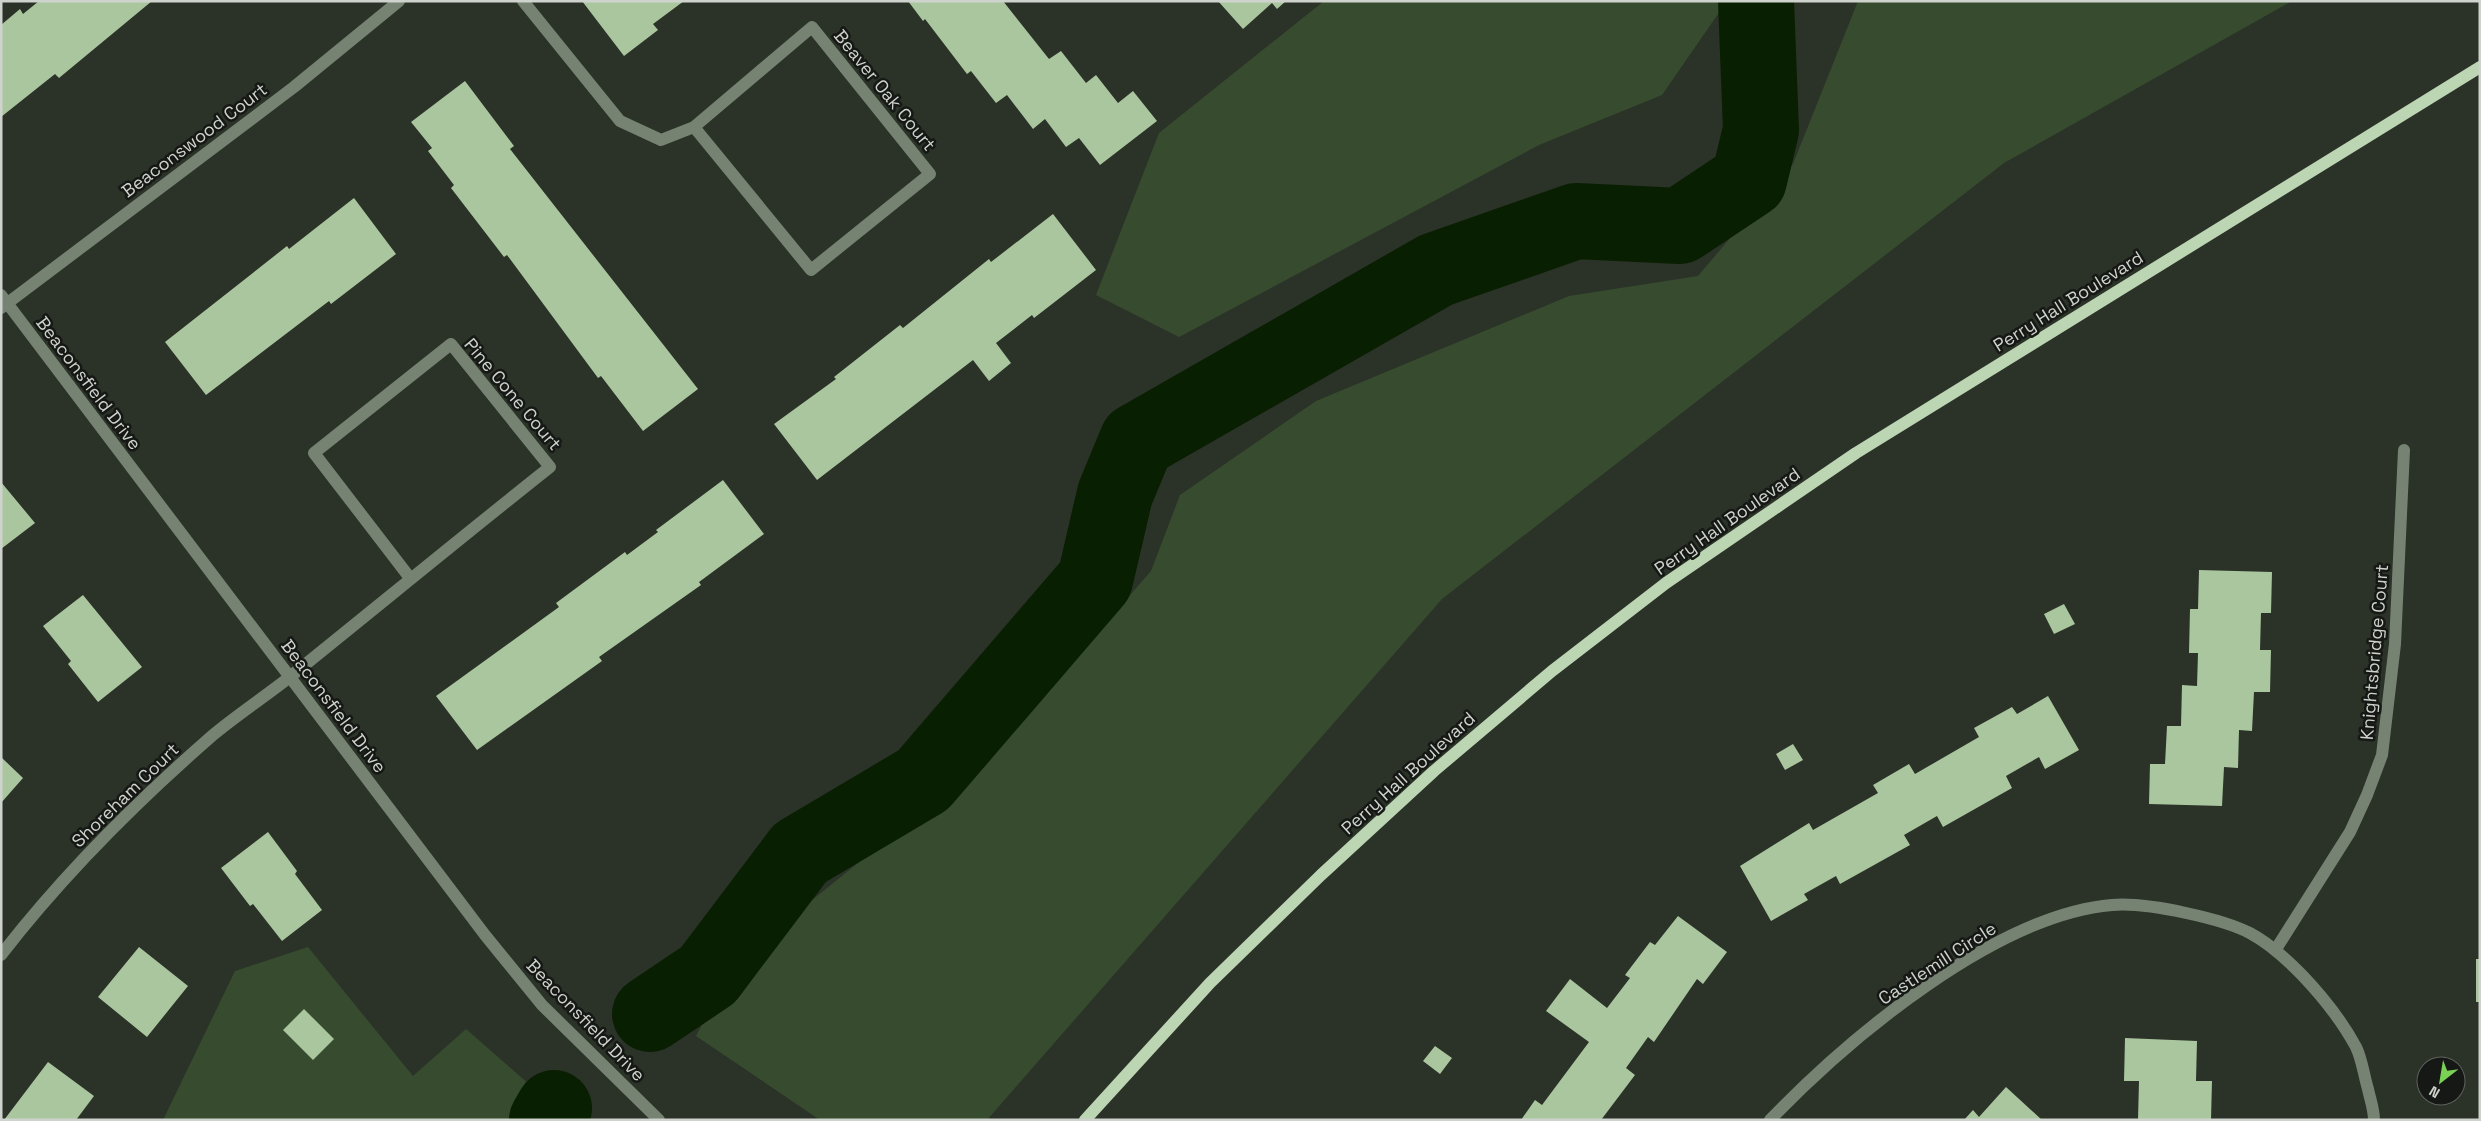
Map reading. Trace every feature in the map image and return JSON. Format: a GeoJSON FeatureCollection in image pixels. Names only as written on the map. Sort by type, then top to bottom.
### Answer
{"type":"FeatureCollection","features":[{"type":"Feature","properties":{"kind":"main road","name":"Perry Hall Boulevard"},"geometry":{"type":"LineString","coordinates":[[1085,1120],[1210,983],[1321,875],[1434,771],[1522,696],[1666,583],[1856,453],[2480,67]]}},
{"type":"Feature","properties":{"kind":"street","name":"Beaconswood Court"},"geometry":{"type":"LineString","coordinates":[[3,302],[294,88],[399,1]]}},
{"type":"Feature","properties":{"kind":"street","name":"Beaver Oak Court"},"geometry":{"type":"LineString","coordinates":[[523,1],[620,121],[661,140],[694,127],[812,27],[930,174],[810,270],[694,127]]}},
{"type":"Feature","properties":{"kind":"street","name":"Beaconsfield Drive"},"geometry":{"type":"LineString","coordinates":[[3,302],[485,935],[542,1005],[659,1120]]}},
{"type":"Feature","properties":{"kind":"street","name":"Pine Cone Court"},"geometry":{"type":"LineString","coordinates":[[290,677],[410,578],[550,467],[451,344],[314,453],[410,578]]}},
{"type":"Feature","properties":{"kind":"street","name":"Knightsbridge Court"},"geometry":{"type":"LineString","coordinates":[[2276,949],[2350,832],[2382,755],[2395,644],[2404,450]]}},
{"type":"Feature","properties":{"kind":"street","name":"Shoreham Court"},"geometry":{"type":"LineString","coordinates":[[1,955],[36,910],[118,824],[214,735],[290,677]]}},
{"type":"Feature","properties":{"kind":"street","name":"Castlemill Circle"},"geometry":{"type":"LineString","coordinates":[[1770,1120],[1812,1077],[1887,1015],[1951,970],[2009,937],[2062,915],[2112,905],[2160,907],[2216,919],[2252,933],[2276,949],[2320,993],[2356,1048],[2374,1120]]}},
{"type":"Feature","properties":{"kind":"green space"},"geometry":{"type":"Polygon","coordinates":[[[1324,1],[1727,1],[1662,95],[1539,145],[1179,337],[1096,295],[1159,133],[1324,1]]]}},
{"type":"Feature","properties":{"kind":"green space"},"geometry":{"type":"Polygon","coordinates":[[[1858,1],[2292,1],[2004,163],[1442,599],[987,1120],[820,1120],[696,1036],[734,963],[988,758],[1151,571],[1180,495],[1316,401],[1569,296],[1698,276],[1793,164],[1858,1]]]}},
{"type":"Feature","properties":{"kind":"green space"},"geometry":{"type":"Polygon","coordinates":[[[308,947],[413,1076],[466,1029],[570,1120],[163,1120],[235,971],[308,947]]]}},
{"type":"Feature","properties":{"kind":"building"},"geometry":{"type":"Polygon","coordinates":[[[39,1],[152,1],[59,78],[55,74],[1,117],[1,25],[20,9],[23,14],[39,1]]]}},
{"type":"Feature","properties":{"kind":"building"},"geometry":{"type":"Polygon","coordinates":[[[582,1],[684,1],[653,24],[658,30],[624,56],[582,1]]]}},
{"type":"Feature","properties":{"kind":"building"},"geometry":{"type":"Polygon","coordinates":[[[908,1],[1003,1],[1049,59],[1061,51],[1086,83],[1096,75],[1118,103],[1133,91],[1157,121],[1100,165],[1079,138],[1066,147],[1045,119],[1033,129],[1007,95],[996,103],[971,71],[967,74],[925,19],[923,21],[908,1]]]}},
{"type":"Feature","properties":{"kind":"building"},"geometry":{"type":"Polygon","coordinates":[[[1218,1],[1286,1],[1277,9],[1272,3],[1243,29],[1218,1]]]}},
{"type":"Feature","properties":{"kind":"building"},"geometry":{"type":"Polygon","coordinates":[[[465,81],[514,146],[510,149],[698,389],[643,431],[601,376],[598,378],[507,255],[504,257],[451,188],[454,185],[428,151],[432,148],[411,122],[465,81]]]}},
{"type":"Feature","properties":{"kind":"building"},"geometry":{"type":"Polygon","coordinates":[[[354,198],[396,254],[331,304],[329,301],[206,395],[165,342],[287,246],[289,249],[354,198]]]}},
{"type":"Feature","properties":{"kind":"building"},"geometry":{"type":"Polygon","coordinates":[[[1053,214],[1096,270],[1034,318],[1032,315],[996,343],[1011,363],[989,381],[973,360],[817,480],[774,424],[836,379],[834,377],[900,325],[903,328],[989,259],[991,262],[1053,214]]]}},
{"type":"Feature","properties":{"kind":"building"},"geometry":{"type":"Polygon","coordinates":[[[723,480],[764,534],[699,582],[701,585],[599,657],[602,661],[477,750],[436,696],[559,607],[556,603],[625,552],[627,555],[658,532],[656,530],[723,480]]]}},
{"type":"Feature","properties":{"kind":"building"},"geometry":{"type":"Polygon","coordinates":[[[1,482],[35,523],[1,549],[1,482]]]}},
{"type":"Feature","properties":{"kind":"building"},"geometry":{"type":"Polygon","coordinates":[[[2199,570],[2272,572],[2271,613],[2261,613],[2260,650],[2271,650],[2270,692],[2254,692],[2252,731],[2239,730],[2238,768],[2224,767],[2222,806],[2149,804],[2150,764],[2165,764],[2167,726],[2181,726],[2182,685],[2197,686],[2198,653],[2189,653],[2190,609],[2198,609],[2199,570]]]}},
{"type":"Feature","properties":{"kind":"building"},"geometry":{"type":"Polygon","coordinates":[[[83,595],[142,667],[98,702],[68,664],[71,661],[43,626],[83,595]]]}},
{"type":"Feature","properties":{"kind":"building"},"geometry":{"type":"Polygon","coordinates":[[[2064,604],[2075,624],[2054,634],[2044,614],[2064,604]]]}},
{"type":"Feature","properties":{"kind":"building"},"geometry":{"type":"Polygon","coordinates":[[[2048,696],[2079,750],[2045,769],[2039,757],[2006,776],[2012,788],[1943,827],[1937,816],[1904,835],[1910,845],[1840,884],[1836,876],[1804,894],[1808,900],[1771,921],[1740,866],[1809,823],[1813,830],[1878,793],[1873,785],[1909,764],[1915,774],[1979,737],[1974,728],[2012,707],[2017,714],[2048,696]]]}},
{"type":"Feature","properties":{"kind":"building"},"geometry":{"type":"Polygon","coordinates":[[[1793,744],[1803,760],[1785,770],[1776,754],[1793,744]]]}},
{"type":"Feature","properties":{"kind":"building"},"geometry":{"type":"Polygon","coordinates":[[[1,757],[23,778],[1,803],[1,757]]]}},
{"type":"Feature","properties":{"kind":"building"},"geometry":{"type":"Polygon","coordinates":[[[268,832],[297,871],[295,874],[322,910],[282,941],[253,904],[250,906],[221,868],[268,832]]]}},
{"type":"Feature","properties":{"kind":"building"},"geometry":{"type":"Polygon","coordinates":[[[1678,916],[1727,952],[1703,984],[1697,979],[1654,1042],[1648,1037],[1626,1068],[1635,1075],[1601,1120],[1521,1120],[1535,1100],[1542,1105],[1589,1042],[1546,1011],[1570,979],[1607,1008],[1630,978],[1625,975],[1650,942],[1655,945],[1678,916]]]}},
{"type":"Feature","properties":{"kind":"building"},"geometry":{"type":"Polygon","coordinates":[[[139,947],[188,986],[147,1037],[98,997],[139,947]]]}},
{"type":"Feature","properties":{"kind":"building"},"geometry":{"type":"Polygon","coordinates":[[[2476,959],[2480,959],[2480,1002],[2476,1002],[2476,959]]]}},
{"type":"Feature","properties":{"kind":"building"},"geometry":{"type":"Polygon","coordinates":[[[304,1009],[334,1039],[313,1060],[283,1030],[304,1009]]]}},
{"type":"Feature","properties":{"kind":"building"},"geometry":{"type":"Polygon","coordinates":[[[2125,1038],[2197,1041],[2196,1081],[2212,1081],[2211,1120],[2138,1120],[2139,1081],[2124,1081],[2125,1038]]]}},
{"type":"Feature","properties":{"kind":"building"},"geometry":{"type":"Polygon","coordinates":[[[1435,1046],[1452,1058],[1440,1074],[1423,1061],[1435,1046]]]}},
{"type":"Feature","properties":{"kind":"building"},"geometry":{"type":"Polygon","coordinates":[[[48,1062],[94,1096],[76,1120],[4,1120],[48,1062]]]}},
{"type":"Feature","properties":{"kind":"building"},"geometry":{"type":"Polygon","coordinates":[[[2006,1087],[2042,1120],[1964,1120],[1973,1110],[1979,1117],[2006,1087]]]}},
{"type":"Feature","properties":{"kind":"waterway"},"geometry":{"type":"LineString","coordinates":[[650,1014],[708,975],[800,853],[923,780],[1095,580],[1115,494],[1137,441],[1436,270],[1576,221],[1680,226],[1749,180],[1761,130],[1756,1]]}},
{"type":"Feature","properties":{"kind":"waterway"},"geometry":{"type":"LineString","coordinates":[[547,1120],[554,1108]]}}]}
